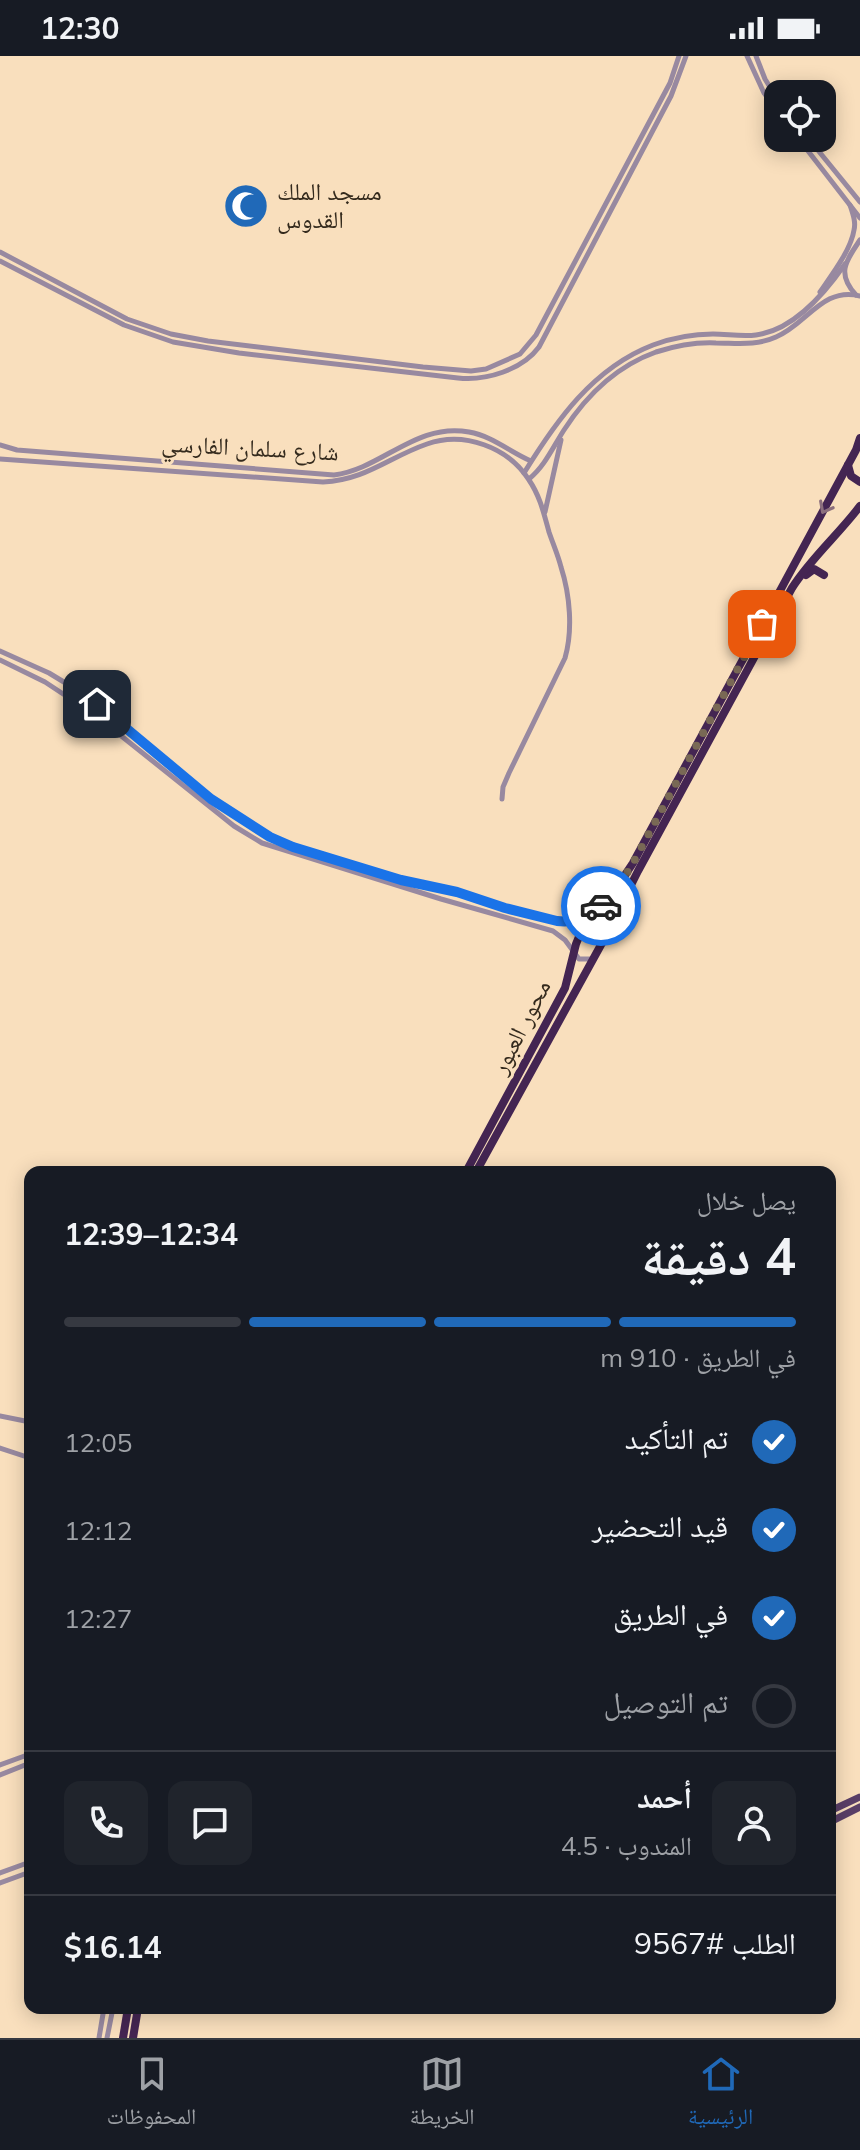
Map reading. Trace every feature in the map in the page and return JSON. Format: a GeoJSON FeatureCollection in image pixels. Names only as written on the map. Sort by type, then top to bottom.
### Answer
{"type":"FeatureCollection","features":[{"type":"Feature","properties":{"kind":"highway","name":"محور العبور"},"geometry":{"type":"LineString","coordinates":[[469,1166],[565,988],[579,935],[592,914],[619,886],[860,438]]}},
{"type":"Feature","properties":{"kind":"highway"},"geometry":{"type":"LineString","coordinates":[[848,464],[851,476],[860,482]]}},
{"type":"Feature","properties":{"kind":"highway","name":"محور العبور"},"geometry":{"type":"LineString","coordinates":[[479,1166],[785,599],[801,574],[860,506]]}},
{"type":"Feature","properties":{"kind":"highway"},"geometry":{"type":"LineString","coordinates":[[785,599],[793,594],[811,569],[817,569],[824,575]]}},
{"type":"Feature","properties":{"kind":"highway"},"geometry":{"type":"LineString","coordinates":[[123,2038],[127,2014]]}},
{"type":"Feature","properties":{"kind":"highway"},"geometry":{"type":"LineString","coordinates":[[133,2038],[137,2014]]}},
{"type":"Feature","properties":{"kind":"main road"},"geometry":{"type":"LineString","coordinates":[[836,1808],[860,1797]]}},
{"type":"Feature","properties":{"kind":"main road"},"geometry":{"type":"LineString","coordinates":[[836,1819],[860,1807]]}},
{"type":"Feature","properties":{"kind":"street"},"geometry":{"type":"LineString","coordinates":[[0,252],[127,319],[171,334],[437,368],[486,369],[520,354],[536,335],[670,83],[679,56]]}},
{"type":"Feature","properties":{"kind":"street"},"geometry":{"type":"LineString","coordinates":[[0,261],[124,325],[173,342],[239,353],[469,379],[487,376],[527,360],[539,347],[671,96],[686,56]]}},
{"type":"Feature","properties":{"kind":"street"},"geometry":{"type":"LineString","coordinates":[[747,56],[764,91]]}},
{"type":"Feature","properties":{"kind":"street"},"geometry":{"type":"LineString","coordinates":[[756,56],[766,80]]}},
{"type":"Feature","properties":{"kind":"street"},"geometry":{"type":"LineString","coordinates":[[809,152],[860,218]]}},
{"type":"Feature","properties":{"kind":"street"},"geometry":{"type":"LineString","coordinates":[[819,152],[860,202]]}},
{"type":"Feature","properties":{"kind":"street"},"geometry":{"type":"LineString","coordinates":[[854,195],[860,188]]}},
{"type":"Feature","properties":{"kind":"street"},"geometry":{"type":"LineString","coordinates":[[812,302],[850,244],[854,226],[850,205]]}},
{"type":"Feature","properties":{"kind":"street"},"geometry":{"type":"LineString","coordinates":[[524,473],[573,401],[625,359],[650,346],[688,336],[766,333],[780,328],[826,290],[860,240]]}},
{"type":"Feature","properties":{"kind":"street"},"geometry":{"type":"LineString","coordinates":[[845,264],[845,280],[858,296]]}},
{"type":"Feature","properties":{"kind":"street"},"geometry":{"type":"LineString","coordinates":[[826,290],[835,289],[834,297]]}},
{"type":"Feature","properties":{"kind":"street"},"geometry":{"type":"LineString","coordinates":[[529,479],[542,466],[580,408],[601,385],[643,357],[697,343],[752,344],[766,341],[791,329],[834,297],[858,296]]}},
{"type":"Feature","properties":{"kind":"street"},"geometry":{"type":"LineString","coordinates":[[544,512],[564,430]]}},
{"type":"Feature","properties":{"kind":"street","name":"شارع سلمان الفارسي"},"geometry":{"type":"LineString","coordinates":[[0,448],[334,475],[356,470],[417,438],[441,431],[454,431],[485,437],[531,461]]}},
{"type":"Feature","properties":{"kind":"street","name":"شارع سلمان الفارسي"},"geometry":{"type":"LineString","coordinates":[[0,459],[323,482],[358,476],[427,444],[443,440],[485,445],[500,452],[529,479],[544,512],[567,591],[569,622],[567,650],[509,773],[502,799]]}},
{"type":"Feature","properties":{"kind":"street"},"geometry":{"type":"LineString","coordinates":[[0,651],[49,673],[89,697],[201,791],[270,837],[401,880],[457,892],[548,919],[566,922],[592,914],[604,914],[613,920]]}},
{"type":"Feature","properties":{"kind":"street"},"geometry":{"type":"LineString","coordinates":[[0,660],[45,682],[105,722],[211,808],[267,845],[553,931],[565,940],[574,953],[584,960],[593,959]]}},
{"type":"Feature","properties":{"kind":"street"},"geometry":{"type":"LineString","coordinates":[[45,682],[49,673]]}},
{"type":"Feature","properties":{"kind":"street"},"geometry":{"type":"LineString","coordinates":[[248,835],[253,833],[252,827]]}},
{"type":"Feature","properties":{"kind":"street"},"geometry":{"type":"LineString","coordinates":[[267,845],[265,840],[270,837]]}},
{"type":"Feature","properties":{"kind":"street"},"geometry":{"type":"LineString","coordinates":[[0,1416],[24,1421]]}},
{"type":"Feature","properties":{"kind":"street"},"geometry":{"type":"LineString","coordinates":[[0,1448],[24,1456]]}},
{"type":"Feature","properties":{"kind":"street"},"geometry":{"type":"LineString","coordinates":[[0,1765],[24,1756]]}},
{"type":"Feature","properties":{"kind":"street"},"geometry":{"type":"LineString","coordinates":[[0,1775],[24,1765]]}},
{"type":"Feature","properties":{"kind":"street"},"geometry":{"type":"LineString","coordinates":[[0,1873],[24,1864]]}},
{"type":"Feature","properties":{"kind":"street"},"geometry":{"type":"LineString","coordinates":[[0,1883],[24,1874]]}},
{"type":"Feature","properties":{"kind":"street"},"geometry":{"type":"LineString","coordinates":[[99,2038],[103,2014]]}},
{"type":"Feature","properties":{"kind":"street"},"geometry":{"type":"LineString","coordinates":[[107,2038],[112,2014]]}},
{"type":"Feature","properties":{"kind":"way so far"},"geometry":{"type":"LineString","coordinates":[[601,906],[619,886],[633,863],[762,624]]}},
{"type":"Feature","properties":{"kind":"place","name":"مسجد الملك القدوس"},"geometry":{"type":"Point","coordinates":[246,206]}},
{"type":"Feature","properties":{"kind":"route"},"geometry":{"type":"LineString","coordinates":[[97,704],[211,799],[252,827],[285,844],[401,880],[457,892],[557,921],[576,921],[601,906]]}}]}
